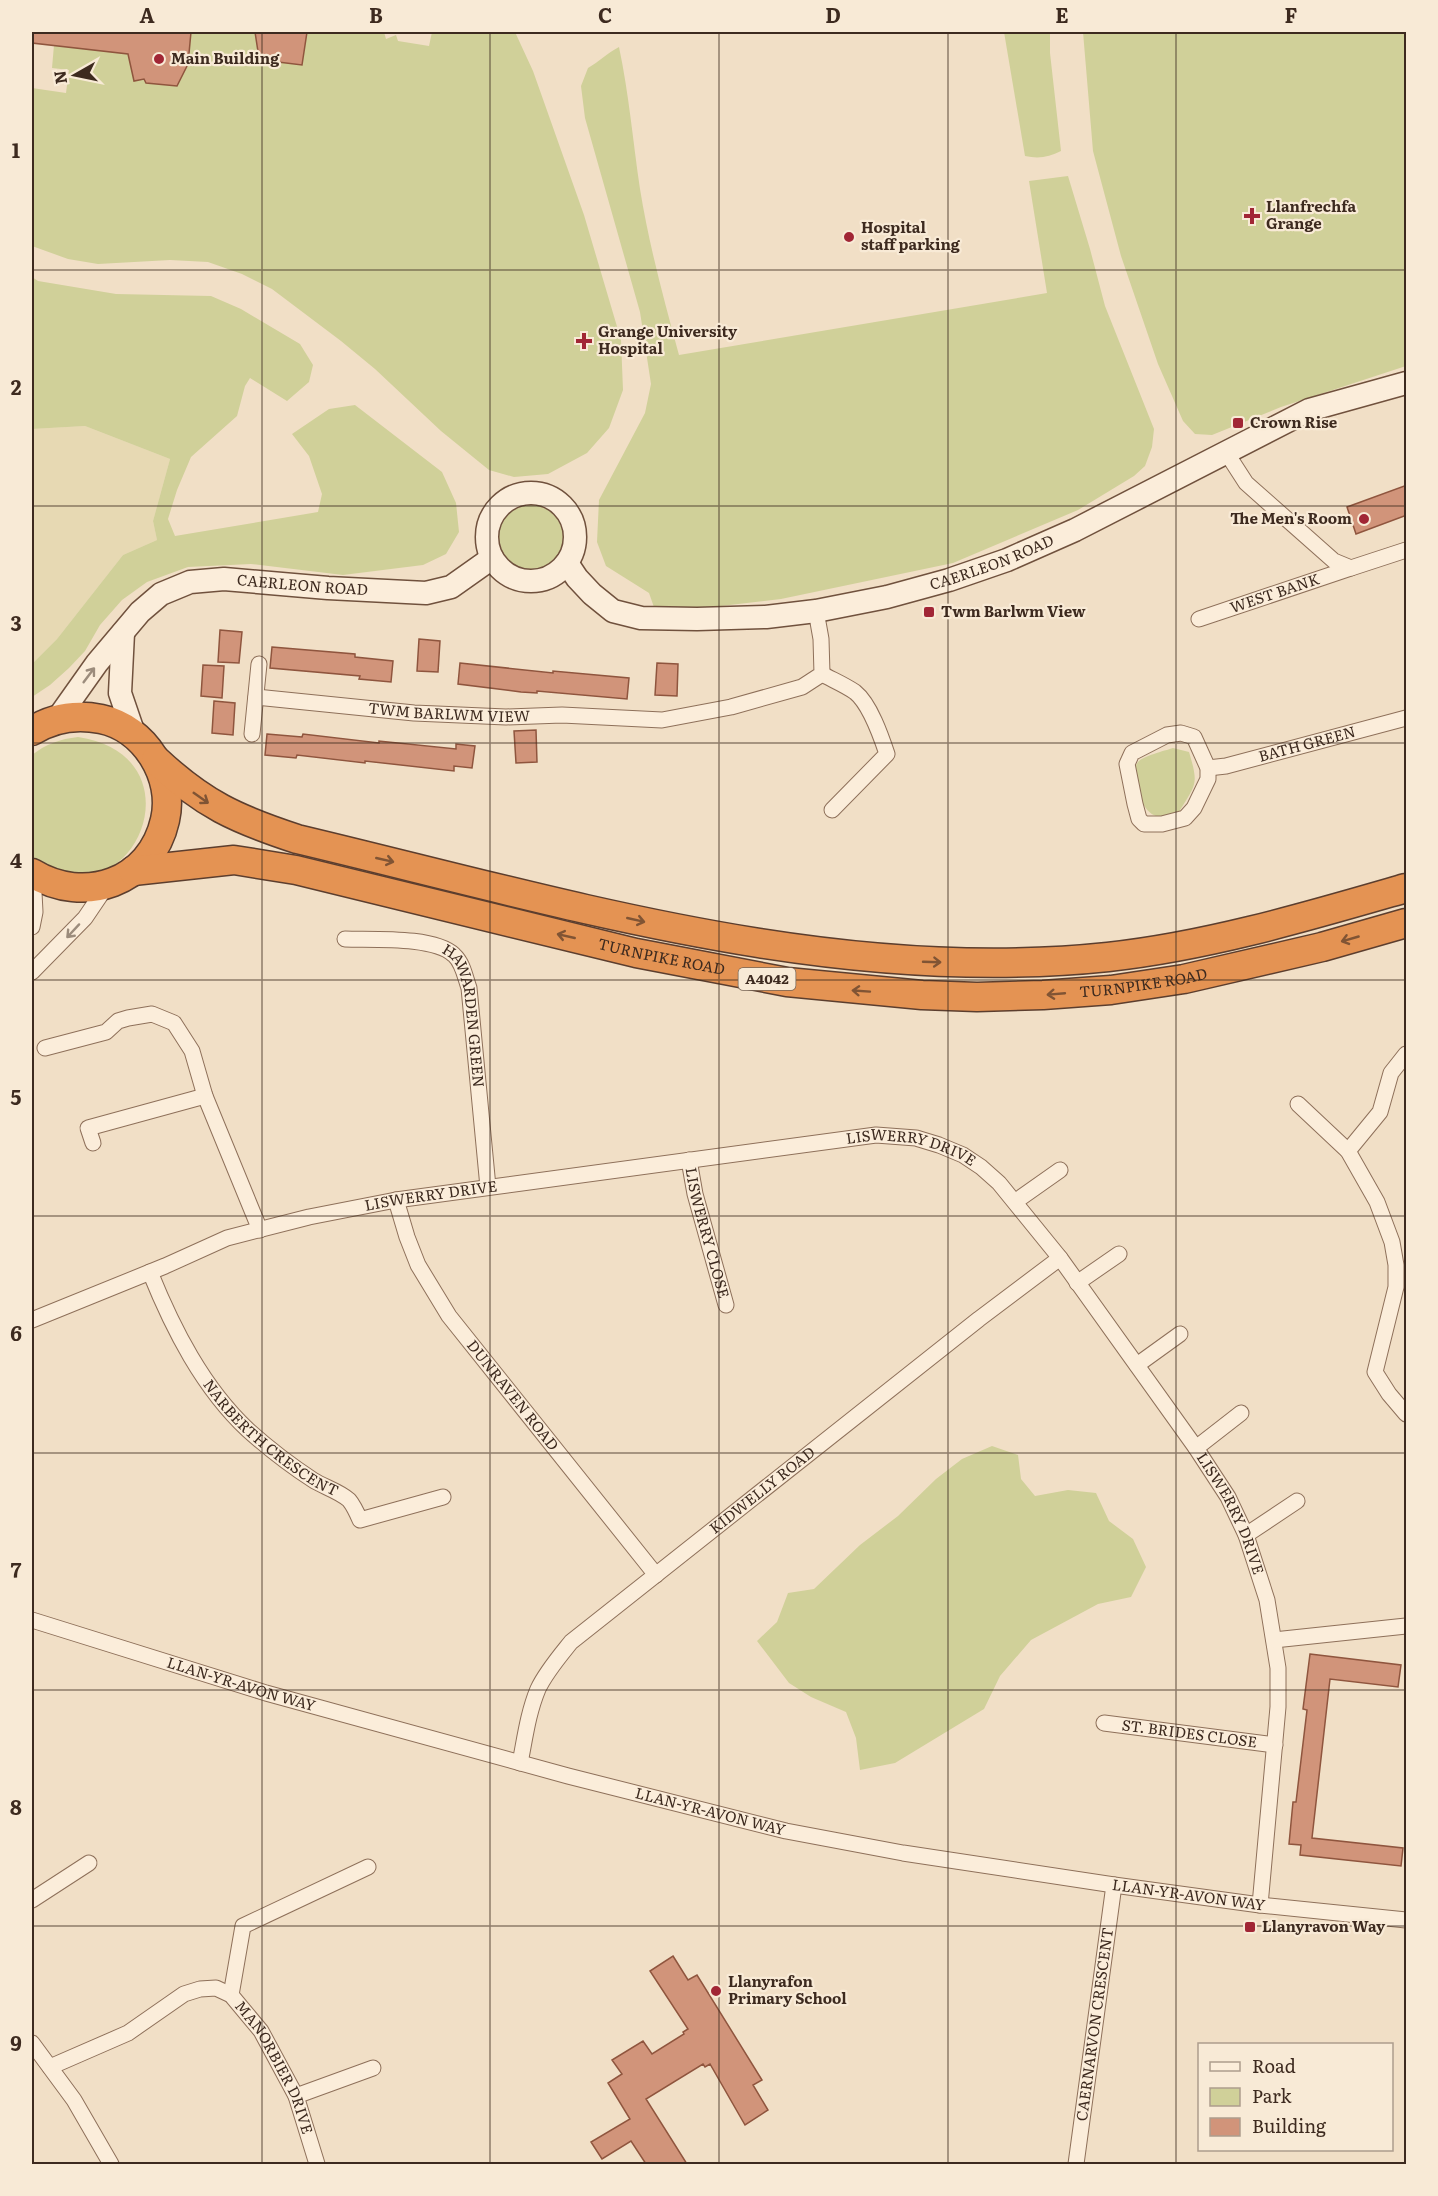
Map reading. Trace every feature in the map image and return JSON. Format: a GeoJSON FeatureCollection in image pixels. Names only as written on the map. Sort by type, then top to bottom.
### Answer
{"type":"FeatureCollection","features":[{"type":"Feature","properties":{"kind":"highway"},"geometry":{"type":"LineString","coordinates":[[32,731],[58,718],[84,715],[110,721],[134,734],[147,746],[156,760],[166,789],[165,820],[154,848],[133,871],[108,884],[89,888],[69,888],[50,883],[32,874]]}},
{"type":"Feature","properties":{"kind":"highway","name":"TURNPIKE ROAD"},"geometry":{"type":"LineString","coordinates":[[156,760],[181,784],[210,804],[249,823],[297,839],[640,921],[795,949],[854,957],[984,963],[1108,957],[1183,946],[1311,915],[1407,888]]}},
{"type":"Feature","properties":{"kind":"highway","name":"TURNPIKE ROAD"},"geometry":{"type":"LineString","coordinates":[[133,871],[234,860],[296,870],[636,953],[787,982],[922,995],[1021,996],[1111,990],[1207,973],[1322,947],[1407,923]]}},
{"type":"Feature","properties":{"kind":"main road","name":"CAERLEON ROAD"},"geometry":{"type":"LineString","coordinates":[[567,563],[592,594],[614,611],[641,618],[766,617],[887,597],[949,580],[1007,560],[1075,530],[1309,410],[1407,383]]}},
{"type":"Feature","properties":{"kind":"main road"},"geometry":{"type":"LineString","coordinates":[[525,493],[541,493],[555,499],[566,509],[574,522],[576,538],[567,563],[557,573],[544,579],[530,581],[516,578],[504,571],[492,558],[487,534],[491,519],[499,507],[511,497],[525,493]]}},
{"type":"Feature","properties":{"kind":"main road","name":"CAERLEON ROAD"},"geometry":{"type":"LineString","coordinates":[[58,718],[97,663],[140,612],[161,594],[190,582],[224,579],[426,593],[451,587],[492,558]]}},
{"type":"Feature","properties":{"kind":"main road"},"geometry":{"type":"LineString","coordinates":[[123,633],[120,693],[134,734]]}},
{"type":"Feature","properties":{"kind":"street"},"geometry":{"type":"LineString","coordinates":[[1226,452],[1246,483],[1334,561],[1351,568],[1407,550]]}},
{"type":"Feature","properties":{"kind":"street","name":"WEST BANK"},"geometry":{"type":"LineString","coordinates":[[1199,620],[1351,568]]}},
{"type":"Feature","properties":{"kind":"street"},"geometry":{"type":"LineString","coordinates":[[816,610],[821,639],[822,674],[856,693],[865,704],[887,754],[832,810]]}},
{"type":"Feature","properties":{"kind":"street"},"geometry":{"type":"LineString","coordinates":[[252,734],[259,664]]}},
{"type":"Feature","properties":{"kind":"street","name":"TWM BARLWM VIEW"},"geometry":{"type":"LineString","coordinates":[[256,697],[414,713],[506,717],[562,715],[662,720],[731,707],[802,687],[822,674]]}},
{"type":"Feature","properties":{"kind":"street","name":"BATH GREEN"},"geometry":{"type":"LineString","coordinates":[[1208,768],[1226,766],[1407,718]]}},
{"type":"Feature","properties":{"kind":"street"},"geometry":{"type":"LineString","coordinates":[[1181,733],[1194,737],[1208,768],[1208,778],[1194,808],[1185,818],[1150,825],[1144,824],[1139,819],[1128,777],[1127,764],[1132,753],[1167,735],[1181,733]]}},
{"type":"Feature","properties":{"kind":"street"},"geometry":{"type":"LineString","coordinates":[[32,874],[35,912],[32,927]]}},
{"type":"Feature","properties":{"kind":"street"},"geometry":{"type":"LineString","coordinates":[[32,972],[85,918],[108,884]]}},
{"type":"Feature","properties":{"kind":"street","name":"HAWARDEN GREEN"},"geometry":{"type":"LineString","coordinates":[[345,939],[424,942],[441,946],[454,955],[463,969],[469,988],[488,1187]]}},
{"type":"Feature","properties":{"kind":"street"},"geometry":{"type":"LineString","coordinates":[[45,1048],[106,1032],[118,1021],[152,1014],[174,1023],[192,1051],[205,1096],[260,1230]]}},
{"type":"Feature","properties":{"kind":"street"},"geometry":{"type":"LineString","coordinates":[[1348,1151],[1380,1112],[1390,1073],[1407,1054]]}},
{"type":"Feature","properties":{"kind":"street"},"geometry":{"type":"LineString","coordinates":[[93,1143],[88,1128],[205,1096]]}},
{"type":"Feature","properties":{"kind":"street"},"geometry":{"type":"LineString","coordinates":[[1298,1104],[1348,1151],[1377,1202],[1392,1242],[1396,1265],[1396,1287],[1375,1372],[1389,1395],[1407,1414]]}},
{"type":"Feature","properties":{"kind":"street","name":"LISWERRY DRIVE"},"geometry":{"type":"LineString","coordinates":[[32,1320],[227,1238],[309,1217],[396,1200],[844,1138],[896,1135],[939,1145],[963,1155],[981,1167],[1016,1202],[1060,1258],[1196,1448],[1228,1497],[1246,1535],[1267,1600],[1278,1668],[1278,1707],[1260,1905]]}},
{"type":"Feature","properties":{"kind":"street","name":"LISWERRY CLOSE"},"geometry":{"type":"LineString","coordinates":[[688,1160],[695,1194],[726,1305]]}},
{"type":"Feature","properties":{"kind":"street"},"geometry":{"type":"LineString","coordinates":[[1016,1202],[1060,1170]]}},
{"type":"Feature","properties":{"kind":"street","name":"DUNRAVEN ROAD"},"geometry":{"type":"LineString","coordinates":[[396,1200],[418,1264],[449,1316],[656,1575]]}},
{"type":"Feature","properties":{"kind":"street"},"geometry":{"type":"LineString","coordinates":[[1077,1283],[1119,1254]]}},
{"type":"Feature","properties":{"kind":"street","name":"KIDWELLY ROAD"},"geometry":{"type":"LineString","coordinates":[[520,1763],[529,1715],[539,1688],[554,1663],[571,1642],[979,1319],[1060,1258]]}},
{"type":"Feature","properties":{"kind":"street","name":"NARBERTH CRESCENT"},"geometry":{"type":"LineString","coordinates":[[150,1272],[178,1334],[230,1412],[270,1449],[294,1467],[347,1498],[360,1520],[443,1497]]}},
{"type":"Feature","properties":{"kind":"street"},"geometry":{"type":"LineString","coordinates":[[1137,1365],[1180,1334]]}},
{"type":"Feature","properties":{"kind":"street"},"geometry":{"type":"LineString","coordinates":[[1196,1448],[1241,1413]]}},
{"type":"Feature","properties":{"kind":"street"},"geometry":{"type":"LineString","coordinates":[[1246,1535],[1297,1501]]}},
{"type":"Feature","properties":{"kind":"street","name":"LLAN-YR-AVON WAY"},"geometry":{"type":"LineString","coordinates":[[32,1620],[266,1693],[520,1763],[786,1832],[903,1853],[1114,1885],[1260,1905],[1407,1920]]}},
{"type":"Feature","properties":{"kind":"street"},"geometry":{"type":"LineString","coordinates":[[1274,1640],[1407,1626]]}},
{"type":"Feature","properties":{"kind":"street","name":"ST. BRIDES CLOSE"},"geometry":{"type":"LineString","coordinates":[[1104,1723],[1275,1745]]}},
{"type":"Feature","properties":{"kind":"street"},"geometry":{"type":"LineString","coordinates":[[32,1900],[89,1863]]}},
{"type":"Feature","properties":{"kind":"street"},"geometry":{"type":"LineString","coordinates":[[231,1995],[243,1926],[368,1868]]}},
{"type":"Feature","properties":{"kind":"street","name":"CAERNARVON CRESCENT"},"geometry":{"type":"LineString","coordinates":[[1076,2164],[1114,1885]]}},
{"type":"Feature","properties":{"kind":"street","name":"MANORBIER DRIVE"},"geometry":{"type":"LineString","coordinates":[[50,2067],[128,2033],[184,1994],[200,1989],[216,1988],[231,1995],[261,2031],[296,2096],[317,2164]]}},
{"type":"Feature","properties":{"kind":"street"},"geometry":{"type":"LineString","coordinates":[[32,2043],[90,2126],[111,2164]]}},
{"type":"Feature","properties":{"kind":"street"},"geometry":{"type":"LineString","coordinates":[[296,2096],[373,2068]]}},
{"type":"Feature","properties":{"kind":"shaded area"},"geometry":{"type":"Polygon","coordinates":[[[85,426],[170,459],[153,521],[157,540],[123,555],[57,639],[32,664],[32,429],[85,426]]]}},
{"type":"Feature","properties":{"kind":"green space"},"geometry":{"type":"Polygon","coordinates":[[[191,32],[255,32],[259,58],[268,56],[270,61],[302,65],[307,32],[384,32],[386,39],[396,35],[398,41],[429,46],[432,32],[515,32],[533,71],[584,215],[621,340],[623,390],[609,428],[587,453],[548,474],[514,477],[489,470],[441,431],[375,369],[341,341],[272,289],[242,274],[208,262],[170,260],[98,264],[68,259],[32,246],[32,88],[66,93],[69,70],[52,68],[54,45],[127,38],[134,81],[144,79],[146,83],[176,86],[188,64],[191,32]]]}},
{"type":"Feature","properties":{"kind":"green space"},"geometry":{"type":"Polygon","coordinates":[[[1004,32],[1050,32],[1050,53],[1061,151],[1057,153],[1039,157],[1025,156],[1004,32]]]}},
{"type":"Feature","properties":{"kind":"green space","name":"Llanfrechfa Grange"},"geometry":{"type":"Polygon","coordinates":[[[1083,32],[1406,32],[1406,366],[1281,407],[1212,435],[1195,434],[1183,421],[1158,364],[1121,256],[1093,151],[1083,32]]]}},
{"type":"Feature","properties":{"kind":"green space"},"geometry":{"type":"Polygon","coordinates":[[[619,47],[644,210],[657,272],[679,355],[1047,293],[1029,181],[1068,176],[1105,306],[1154,429],[1152,447],[1145,466],[1134,476],[1078,510],[953,563],[781,599],[678,611],[655,610],[649,593],[606,566],[597,542],[599,500],[645,413],[651,384],[640,312],[585,118],[581,86],[588,68],[619,47]]]}},
{"type":"Feature","properties":{"kind":"green space"},"geometry":{"type":"Polygon","coordinates":[[[32,277],[38,281],[116,294],[211,296],[241,309],[300,344],[313,365],[309,382],[287,401],[250,378],[245,386],[237,416],[191,457],[168,519],[175,536],[318,512],[322,494],[309,456],[292,434],[329,409],[355,405],[442,472],[456,503],[459,532],[446,554],[423,565],[343,575],[251,564],[188,567],[147,582],[122,600],[100,625],[85,651],[50,685],[32,697],[32,664],[57,639],[123,555],[157,540],[153,521],[170,459],[85,426],[32,429],[32,277]]]}},
{"type":"Feature","properties":{"kind":"green space"},"geometry":{"type":"Polygon","coordinates":[[[531,505],[543,507],[554,514],[561,525],[563,537],[561,549],[554,560],[543,567],[531,569],[519,567],[508,560],[501,549],[499,537],[501,525],[508,514],[519,507],[531,505]]]}},
{"type":"Feature","properties":{"kind":"green space"},"geometry":{"type":"Polygon","coordinates":[[[78,737],[117,751],[139,774],[146,803],[140,832],[124,857],[99,873],[68,875],[32,859],[32,755],[54,743],[78,737]]]}},
{"type":"Feature","properties":{"kind":"green space"},"geometry":{"type":"Polygon","coordinates":[[[1173,748],[1189,752],[1194,771],[1194,784],[1179,812],[1168,816],[1156,816],[1145,808],[1141,800],[1135,783],[1135,768],[1144,758],[1173,748]]]}},
{"type":"Feature","properties":{"kind":"green space"},"geometry":{"type":"Polygon","coordinates":[[[992,1446],[1018,1455],[1021,1479],[1035,1496],[1068,1490],[1096,1493],[1109,1521],[1133,1539],[1146,1567],[1131,1597],[1098,1604],[1031,1640],[1000,1676],[984,1709],[895,1763],[860,1770],[856,1738],[846,1712],[811,1697],[789,1683],[757,1641],[777,1622],[788,1593],[814,1589],[860,1545],[898,1516],[936,1479],[962,1459],[992,1446]]]}},
{"type":"Feature","properties":{"kind":"building","name":"Main Building"},"geometry":{"type":"Polygon","coordinates":[[[32,32],[191,32],[188,64],[177,86],[146,83],[144,79],[134,81],[128,54],[32,43],[32,32]]]}},
{"type":"Feature","properties":{"kind":"building","name":"Main Building"},"geometry":{"type":"Polygon","coordinates":[[[255,32],[307,32],[302,65],[270,61],[268,56],[259,58],[255,32]]]}},
{"type":"Feature","properties":{"kind":"building"},"geometry":{"type":"Polygon","coordinates":[[[1407,485],[1407,515],[1356,534],[1347,507],[1407,485]]]}},
{"type":"Feature","properties":{"kind":"building"},"geometry":{"type":"Polygon","coordinates":[[[220,630],[242,632],[239,663],[218,662],[220,630]]]}},
{"type":"Feature","properties":{"kind":"building"},"geometry":{"type":"Polygon","coordinates":[[[419,639],[440,641],[438,672],[417,671],[419,639]]]}},
{"type":"Feature","properties":{"kind":"building"},"geometry":{"type":"Polygon","coordinates":[[[272,647],[355,654],[355,657],[393,661],[391,682],[359,679],[360,676],[270,668],[272,647]]]}},
{"type":"Feature","properties":{"kind":"building"},"geometry":{"type":"Polygon","coordinates":[[[460,663],[629,678],[627,699],[537,691],[537,693],[521,692],[458,684],[460,663]]]}},
{"type":"Feature","properties":{"kind":"building"},"geometry":{"type":"Polygon","coordinates":[[[657,663],[678,664],[677,696],[655,695],[657,663]]]}},
{"type":"Feature","properties":{"kind":"building"},"geometry":{"type":"Polygon","coordinates":[[[203,665],[224,666],[222,698],[201,696],[203,665]]]}},
{"type":"Feature","properties":{"kind":"building"},"geometry":{"type":"Polygon","coordinates":[[[214,701],[235,703],[233,735],[212,733],[214,701]]]}},
{"type":"Feature","properties":{"kind":"building"},"geometry":{"type":"Polygon","coordinates":[[[536,730],[537,762],[516,763],[514,731],[536,730]]]}},
{"type":"Feature","properties":{"kind":"building"},"geometry":{"type":"Polygon","coordinates":[[[267,734],[302,737],[303,734],[456,749],[456,744],[475,746],[472,768],[454,766],[454,771],[297,755],[296,758],[265,755],[267,734]]]}},
{"type":"Feature","properties":{"kind":"building"},"geometry":{"type":"Polygon","coordinates":[[[1310,1654],[1401,1665],[1398,1687],[1330,1679],[1312,1838],[1403,1848],[1401,1866],[1300,1855],[1301,1845],[1289,1844],[1307,1710],[1303,1709],[1310,1654]]]}},
{"type":"Feature","properties":{"kind":"building"},"geometry":{"type":"Polygon","coordinates":[[[673,1956],[688,1980],[697,1975],[762,2080],[753,2085],[768,2110],[745,2125],[710,2064],[705,2067],[703,2064],[646,2099],[687,2164],[646,2164],[631,2141],[602,2159],[591,2142],[630,2119],[608,2083],[622,2074],[612,2060],[643,2041],[652,2054],[684,2034],[683,2032],[688,2029],[650,1971],[673,1956]]]}},
{"type":"Feature","properties":{"kind":"place","name":"Main Building"},"geometry":{"type":"Point","coordinates":[159,59]}},
{"type":"Feature","properties":{"kind":"place","name":"Llanfrechfa Grange"},"geometry":{"type":"Point","coordinates":[1252,216]}},
{"type":"Feature","properties":{"kind":"place","name":"Hospital staff parking"},"geometry":{"type":"Point","coordinates":[849,237]}},
{"type":"Feature","properties":{"kind":"place","name":"Grange University Hospital"},"geometry":{"type":"Point","coordinates":[584,341]}},
{"type":"Feature","properties":{"kind":"place","name":"Crown Rise"},"geometry":{"type":"Point","coordinates":[1238,423]}},
{"type":"Feature","properties":{"kind":"place","name":"The Men's Room"},"geometry":{"type":"Point","coordinates":[1364,519]}},
{"type":"Feature","properties":{"kind":"place","name":"Twm Barlwm View"},"geometry":{"type":"Point","coordinates":[929,612]}},
{"type":"Feature","properties":{"kind":"place","name":"Llanyravon Way"},"geometry":{"type":"Point","coordinates":[1250,1927]}},
{"type":"Feature","properties":{"kind":"place","name":"Llanyrafon Primary School"},"geometry":{"type":"Point","coordinates":[716,1991]}}]}
